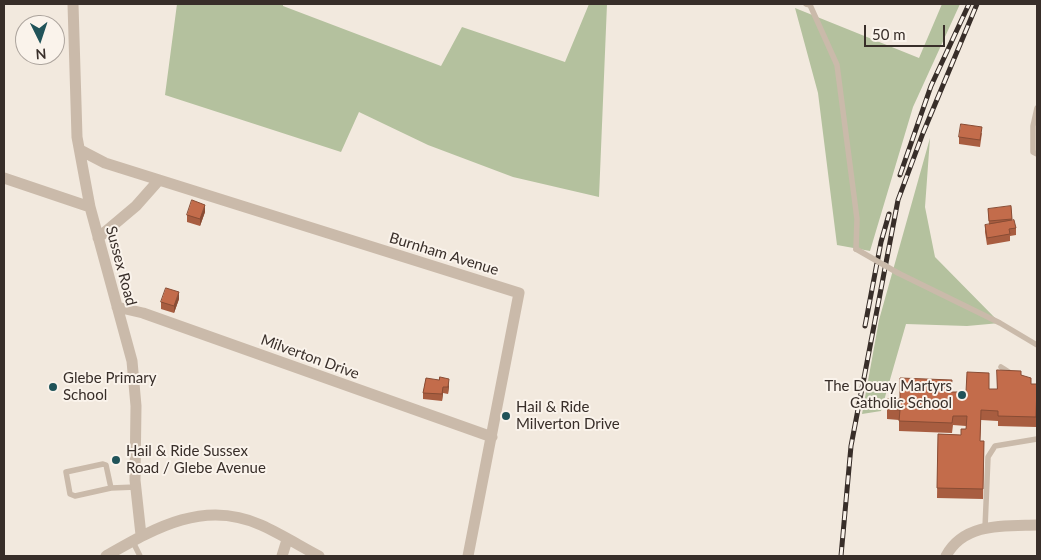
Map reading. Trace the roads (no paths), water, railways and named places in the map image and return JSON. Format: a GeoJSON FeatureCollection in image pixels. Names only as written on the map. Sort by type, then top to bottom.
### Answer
{"type":"FeatureCollection","features":[{"type":"Feature","properties":{"kind":"street","name":"Sussex Road"},"geometry":{"type":"LineString","coordinates":[[73,4],[77,137],[90,207],[132,361],[136,406],[136,538]]}},
{"type":"Feature","properties":{"kind":"street","name":"Burnham Avenue"},"geometry":{"type":"LineString","coordinates":[[80,150],[105,163],[519,293],[468,556]]}},
{"type":"Feature","properties":{"kind":"street"},"geometry":{"type":"LineString","coordinates":[[83,168],[105,163]]}},
{"type":"Feature","properties":{"kind":"street"},"geometry":{"type":"LineString","coordinates":[[4,178],[90,207]]}},
{"type":"Feature","properties":{"kind":"street"},"geometry":{"type":"LineString","coordinates":[[98,238],[130,211],[159,180]]}},
{"type":"Feature","properties":{"kind":"street","name":"Milverton Drive"},"geometry":{"type":"LineString","coordinates":[[117,307],[143,313],[492,437]]}},
{"type":"Feature","properties":{"kind":"street"},"geometry":{"type":"LineString","coordinates":[[106,556],[136,538],[162,526],[205,514],[240,518],[261,525],[319,556]]}},
{"type":"Feature","properties":{"kind":"street"},"geometry":{"type":"LineString","coordinates":[[946,556],[960,540],[974,530],[1037,526]]}},
{"type":"Feature","properties":{"kind":"street"},"geometry":{"type":"LineString","coordinates":[[282,556],[287,540]]}},
{"type":"Feature","properties":{"kind":"lane"},"geometry":{"type":"LineString","coordinates":[[806,4],[810,5],[837,65],[857,219],[856,249],[898,273],[1000,323],[1037,345]]}},
{"type":"Feature","properties":{"kind":"lane"},"geometry":{"type":"LineString","coordinates":[[1037,108],[1033,126],[1033,152],[1037,154]]}},
{"type":"Feature","properties":{"kind":"lane"},"geometry":{"type":"LineString","coordinates":[[1001,367],[1015,376]]}},
{"type":"Feature","properties":{"kind":"lane"},"geometry":{"type":"LineString","coordinates":[[985,528],[988,457],[991,450],[995,446],[1037,439]]}},
{"type":"Feature","properties":{"kind":"lane"},"geometry":{"type":"LineString","coordinates":[[111,488],[106,465],[103,464],[66,472],[70,494],[76,496],[111,488],[136,487]]}},
{"type":"Feature","properties":{"kind":"lane"},"geometry":{"type":"LineString","coordinates":[[136,538],[140,556]]}},
{"type":"Feature","properties":{"kind":"railway"},"geometry":{"type":"LineString","coordinates":[[900,175],[931,86],[969,4]]}},
{"type":"Feature","properties":{"kind":"railway"},"geometry":{"type":"LineString","coordinates":[[841,556],[851,446],[898,200],[923,133],[977,4]]}},
{"type":"Feature","properties":{"kind":"railway"},"geometry":{"type":"LineString","coordinates":[[865,326],[881,242],[889,214]]}},
{"type":"Feature","properties":{"kind":"place","name":"Glebe Primary School"},"geometry":{"type":"Point","coordinates":[53,387]}},
{"type":"Feature","properties":{"kind":"place","name":"The Douay Martyrs Catholic School"},"geometry":{"type":"Point","coordinates":[962,395]}},
{"type":"Feature","properties":{"kind":"place","name":"Hail & Ride Milverton Drive"},"geometry":{"type":"Point","coordinates":[506,416]}},
{"type":"Feature","properties":{"kind":"place","name":"Hail & Ride Sussex Road / Glebe Avenue"},"geometry":{"type":"Point","coordinates":[116,460]}}]}
